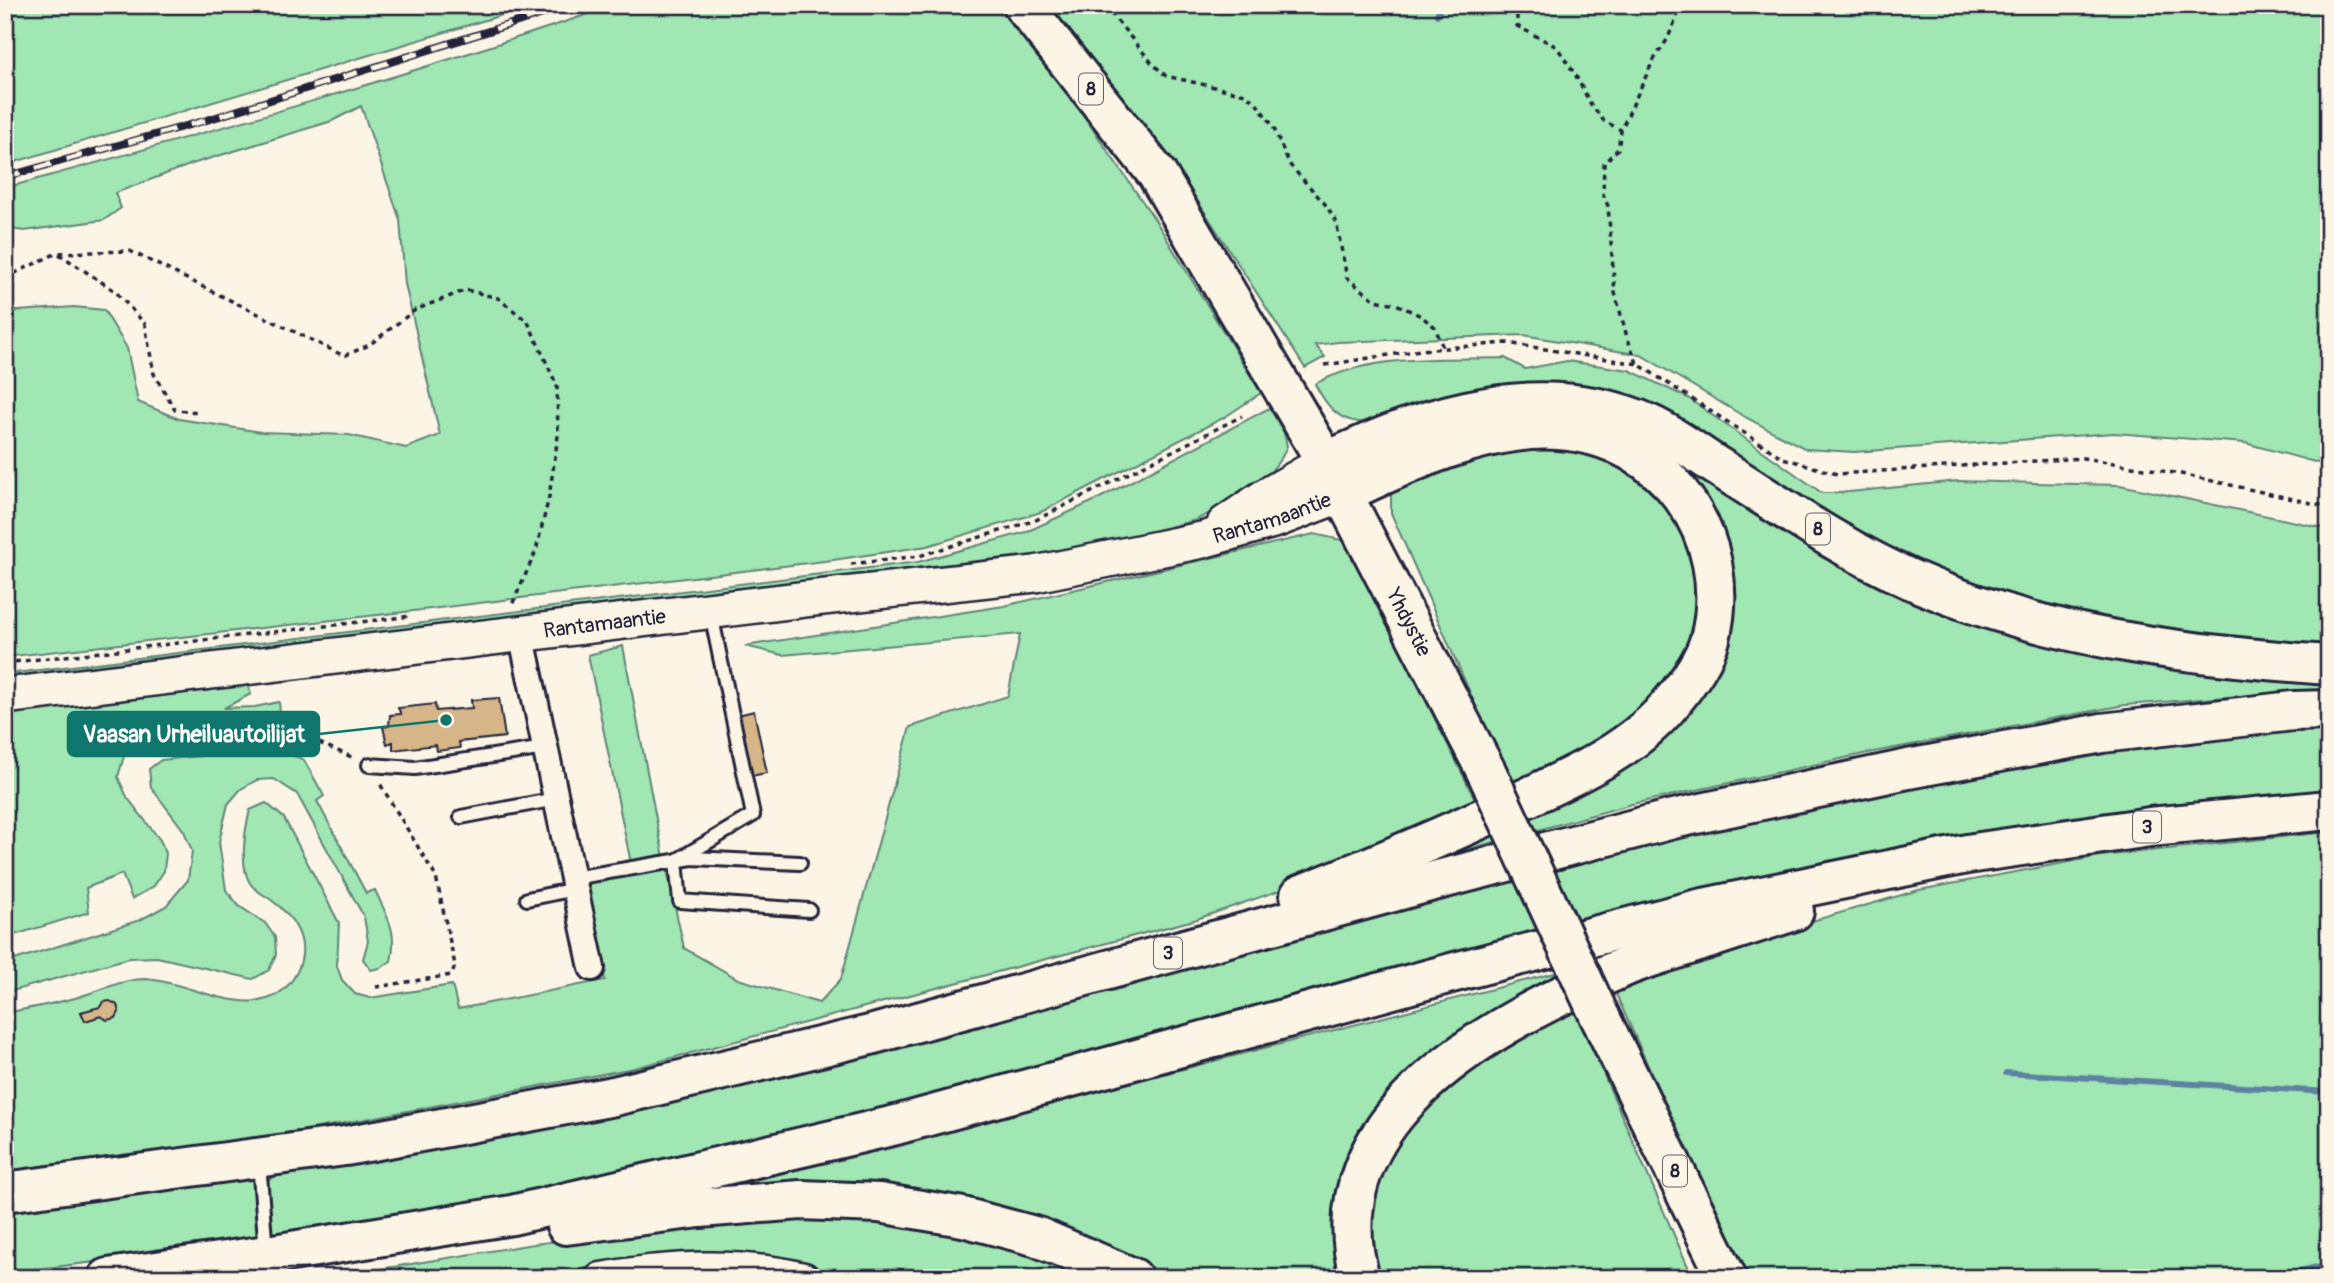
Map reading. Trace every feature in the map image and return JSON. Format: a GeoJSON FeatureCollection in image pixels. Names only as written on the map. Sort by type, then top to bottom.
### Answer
{"type":"FeatureCollection","features":[{"type":"Feature","properties":{"kind":"highway","name":"Yhdystie"},"geometry":{"type":"LineString","coordinates":[[1023,5],[1157,174],[1334,478],[1487,773],[1600,1017],[1727,1278]]}},
{"type":"Feature","properties":{"kind":"highway","name":"8"},"geometry":{"type":"LineString","coordinates":[[1334,478],[1376,438],[1459,412],[1507,403],[1563,401],[1612,410],[1653,426],[1857,554],[1972,604],[2050,627],[2173,649],[2329,665]]}},
{"type":"Feature","properties":{"kind":"highway"},"geometry":{"type":"LineString","coordinates":[[1233,935],[1295,897],[1417,849],[1582,772],[1641,733],[1671,704],[1691,676],[1709,641],[1714,610],[1714,583],[1710,552],[1700,523],[1681,493],[1657,467],[1628,449],[1593,436],[1558,430],[1514,432],[1442,450],[1393,470],[1334,478]]}},
{"type":"Feature","properties":{"kind":"highway","name":"3"},"geometry":{"type":"LineString","coordinates":[[5,1192],[345,1146],[614,1096],[870,1035],[1233,935],[1673,819],[1908,768],[2102,733],[2329,709]]}},
{"type":"Feature","properties":{"kind":"highway","name":"3"},"geometry":{"type":"LineString","coordinates":[[108,1278],[512,1215],[896,1125],[1455,972],[1703,908],[1967,854],[2150,827],[2329,810]]}},
{"type":"Feature","properties":{"kind":"highway"},"geometry":{"type":"LineString","coordinates":[[1360,1278],[1351,1229],[1356,1192],[1370,1154],[1389,1122],[1411,1095],[1442,1068],[1493,1033],[1549,1002],[1624,967],[1967,854]]}},
{"type":"Feature","properties":{"kind":"highway"},"geometry":{"type":"LineString","coordinates":[[512,1215],[567,1225],[700,1208],[801,1200],[879,1203],[962,1217],[1038,1237],[1133,1278]]}},
{"type":"Feature","properties":{"kind":"main road","name":"Rantamaantie"},"geometry":{"type":"LineString","coordinates":[[5,696],[514,612],[710,610],[1035,574],[1202,540],[1277,519],[1334,478]]}},
{"type":"Feature","properties":{"kind":"street"},"geometry":{"type":"LineString","coordinates":[[514,612],[592,968]]}},
{"type":"Feature","properties":{"kind":"street"},"geometry":{"type":"LineString","coordinates":[[601,1278],[687,1266],[739,1268],[804,1278]]}},
{"type":"Feature","properties":{"kind":"lane"},"geometry":{"type":"LineString","coordinates":[[676,860],[753,815],[710,610]]}},
{"type":"Feature","properties":{"kind":"lane"},"geometry":{"type":"LineString","coordinates":[[369,765],[415,768],[545,748]]}},
{"type":"Feature","properties":{"kind":"lane"},"geometry":{"type":"LineString","coordinates":[[461,817],[556,799]]}},
{"type":"Feature","properties":{"kind":"lane"},"geometry":{"type":"LineString","coordinates":[[527,899],[574,884],[676,860],[692,858],[800,863]]}},
{"type":"Feature","properties":{"kind":"lane"},"geometry":{"type":"LineString","coordinates":[[676,860],[680,901],[809,910]]}},
{"type":"Feature","properties":{"kind":"lane"},"geometry":{"type":"LineString","coordinates":[[259,1158],[267,1255]]}},
{"type":"Feature","properties":{"kind":"path"},"geometry":{"type":"LineString","coordinates":[[1104,5],[1144,54],[1166,76],[1245,94],[1256,103],[1273,126],[1289,164],[1325,204],[1335,220],[1347,278],[1375,300],[1396,304],[1421,316],[1435,327],[1443,348]]}},
{"type":"Feature","properties":{"kind":"path"},"geometry":{"type":"LineString","coordinates":[[1517,5],[1517,26],[1557,47],[1591,105],[1604,121],[1621,130]]}},
{"type":"Feature","properties":{"kind":"path"},"geometry":{"type":"LineString","coordinates":[[1638,364],[1627,337],[1615,293],[1608,206],[1602,194],[1604,163],[1618,149],[1621,130],[1682,5]]}},
{"type":"Feature","properties":{"kind":"path"},"geometry":{"type":"LineString","coordinates":[[5,278],[57,253],[130,251],[344,356],[369,345],[415,310],[466,290],[498,298],[528,322],[557,386],[558,436],[549,497],[536,551],[514,612]]}},
{"type":"Feature","properties":{"kind":"path"},"geometry":{"type":"LineString","coordinates":[[57,253],[115,291],[145,324],[154,374],[175,410],[200,412]]}},
{"type":"Feature","properties":{"kind":"path"},"geometry":{"type":"LineString","coordinates":[[1325,365],[1443,348],[1507,343],[1638,364],[1783,458],[1837,474],[2083,458],[2181,474],[2329,507]]}},
{"type":"Feature","properties":{"kind":"path"},"geometry":{"type":"LineString","coordinates":[[843,565],[919,556],[1036,520],[1242,416]]}},
{"type":"Feature","properties":{"kind":"path"},"geometry":{"type":"LineString","coordinates":[[5,663],[412,617]]}},
{"type":"Feature","properties":{"kind":"path"},"geometry":{"type":"LineString","coordinates":[[280,735],[317,741],[369,765],[436,877],[455,965],[452,975],[376,987]]}},
{"type":"Feature","properties":{"kind":"green space"},"geometry":{"type":"Polygon","coordinates":[[[5,5],[535,5],[5,165],[5,5]]]}},
{"type":"Feature","properties":{"kind":"green space"},"geometry":{"type":"Polygon","coordinates":[[[615,5],[996,5],[1074,102],[1154,218],[1261,393],[1225,417],[1041,512],[927,546],[422,610],[5,657],[5,312],[74,307],[104,310],[127,348],[138,402],[179,419],[261,432],[349,435],[406,448],[440,435],[405,284],[400,220],[361,106],[332,121],[195,163],[115,193],[121,208],[104,220],[24,231],[5,228],[5,188],[312,101],[615,5]]]}},
{"type":"Feature","properties":{"kind":"green space"},"geometry":{"type":"Polygon","coordinates":[[[1041,5],[2329,5],[2329,466],[2245,443],[2114,433],[1854,452],[1806,449],[1745,417],[1641,355],[1523,335],[1315,345],[1325,357],[1305,368],[1197,200],[1127,108],[1041,5]]]}},
{"type":"Feature","properties":{"kind":"green space"},"geometry":{"type":"Polygon","coordinates":[[[1505,358],[1525,369],[1567,361],[1629,370],[1688,398],[1822,493],[1958,481],[2120,485],[2329,529],[2329,651],[2159,635],[1904,567],[1751,471],[1389,424],[1363,423],[1336,413],[1315,384],[1360,367],[1384,363],[1505,358]]]}},
{"type":"Feature","properties":{"kind":"green space"},"geometry":{"type":"Polygon","coordinates":[[[1271,407],[1283,429],[1287,446],[1268,475],[1234,501],[1196,520],[1082,549],[803,586],[16,680],[7,674],[918,562],[1026,532],[1096,500],[1271,407]]]}},
{"type":"Feature","properties":{"kind":"green space"},"geometry":{"type":"Polygon","coordinates":[[[1633,430],[1846,562],[2329,677],[2329,689],[2125,705],[1868,753],[1632,804],[1418,863],[1597,775],[1726,605],[1633,430]]]}},
{"type":"Feature","properties":{"kind":"green space"},"geometry":{"type":"Polygon","coordinates":[[[1580,441],[1672,498],[1701,554],[1701,610],[1680,676],[1617,736],[1515,795],[1391,513],[1391,491],[1423,466],[1501,449],[1580,441]]]}},
{"type":"Feature","properties":{"kind":"green space"},"geometry":{"type":"Polygon","coordinates":[[[1314,534],[1346,541],[1480,809],[1359,863],[1194,920],[634,1068],[318,1128],[36,1170],[5,1172],[5,1013],[86,995],[128,981],[146,979],[248,1002],[267,999],[284,990],[297,972],[302,950],[298,931],[287,914],[254,888],[247,876],[244,847],[250,810],[266,803],[284,818],[339,923],[337,966],[342,980],[355,994],[370,998],[452,985],[458,1009],[605,980],[586,881],[633,873],[588,655],[623,646],[684,948],[738,979],[819,1003],[841,979],[910,727],[1008,696],[1020,634],[782,655],[745,646],[1004,606],[1314,534]]]}},
{"type":"Feature","properties":{"kind":"green space"},"geometry":{"type":"Polygon","coordinates":[[[247,683],[251,694],[224,708],[255,707],[279,702],[281,724],[164,734],[138,745],[124,756],[118,777],[127,797],[160,840],[166,853],[164,871],[154,886],[132,899],[122,874],[86,888],[89,912],[5,938],[5,713],[247,683]]]}},
{"type":"Feature","properties":{"kind":"green space"},"geometry":{"type":"Polygon","coordinates":[[[2329,728],[2329,789],[1980,834],[872,1115],[597,1181],[280,1237],[271,1231],[256,1235],[249,1243],[5,1273],[5,1207],[249,1178],[264,1182],[278,1174],[1834,799],[2142,745],[2329,728]]]}},
{"type":"Feature","properties":{"kind":"green space"},"geometry":{"type":"Polygon","coordinates":[[[277,748],[304,760],[324,796],[317,801],[366,893],[375,890],[392,932],[391,961],[371,970],[363,959],[368,941],[364,917],[297,794],[274,779],[257,780],[241,789],[228,804],[219,842],[226,890],[239,906],[265,923],[275,937],[276,955],[269,970],[253,979],[157,957],[129,958],[5,993],[5,963],[140,920],[166,906],[188,880],[192,851],[184,831],[151,787],[149,769],[161,760],[277,748]]]}},
{"type":"Feature","properties":{"kind":"green space"},"geometry":{"type":"Polygon","coordinates":[[[2329,832],[2329,1278],[1751,1278],[1709,1202],[1612,985],[1764,935],[1919,890],[2101,856],[2329,832]]]}},
{"type":"Feature","properties":{"kind":"green space"},"geometry":{"type":"Polygon","coordinates":[[[1624,955],[1517,1004],[1346,1172],[1336,1253],[1340,1278],[1164,1278],[1116,1253],[885,1192],[740,1185],[712,1191],[1624,955]]]}},
{"type":"Feature","properties":{"kind":"green space"},"geometry":{"type":"Polygon","coordinates":[[[1574,1007],[1693,1278],[1374,1278],[1371,1192],[1383,1159],[1401,1130],[1424,1103],[1481,1059],[1574,1007]]]}},
{"type":"Feature","properties":{"kind":"green space"},"geometry":{"type":"Polygon","coordinates":[[[795,1215],[968,1231],[1095,1278],[825,1278],[769,1262],[596,1265],[554,1278],[325,1278],[527,1245],[675,1225],[795,1215]]]}},
{"type":"Feature","properties":{"kind":"building"},"geometry":{"type":"Polygon","coordinates":[[[499,698],[505,737],[459,742],[460,748],[437,751],[436,745],[393,750],[393,742],[387,744],[383,727],[389,726],[390,715],[401,714],[398,708],[435,704],[436,711],[472,708],[471,700],[499,698]]]}},
{"type":"Feature","properties":{"kind":"building"},"geometry":{"type":"Polygon","coordinates":[[[754,711],[767,773],[750,776],[738,715],[754,711]]]}},
{"type":"Feature","properties":{"kind":"building"},"geometry":{"type":"Polygon","coordinates":[[[110,1001],[117,1005],[119,1012],[116,1018],[107,1020],[101,1016],[85,1021],[81,1012],[110,1001]]]}},
{"type":"Feature","properties":{"kind":"waterway"},"geometry":{"type":"LineString","coordinates":[[1437,15],[1441,5]]}},
{"type":"Feature","properties":{"kind":"waterway"},"geometry":{"type":"LineString","coordinates":[[2006,1073],[2329,1092]]}},
{"type":"Feature","properties":{"kind":"waterway"},"geometry":{"type":"LineString","coordinates":[[2272,1278],[2329,1264]]}},
{"type":"Feature","properties":{"kind":"railway"},"geometry":{"type":"LineString","coordinates":[[5,177],[207,120],[571,5]]}},
{"type":"Feature","properties":{"kind":"place","name":"Vaasan Urheiluautoilijat"},"geometry":{"type":"Point","coordinates":[446,720]}}]}
